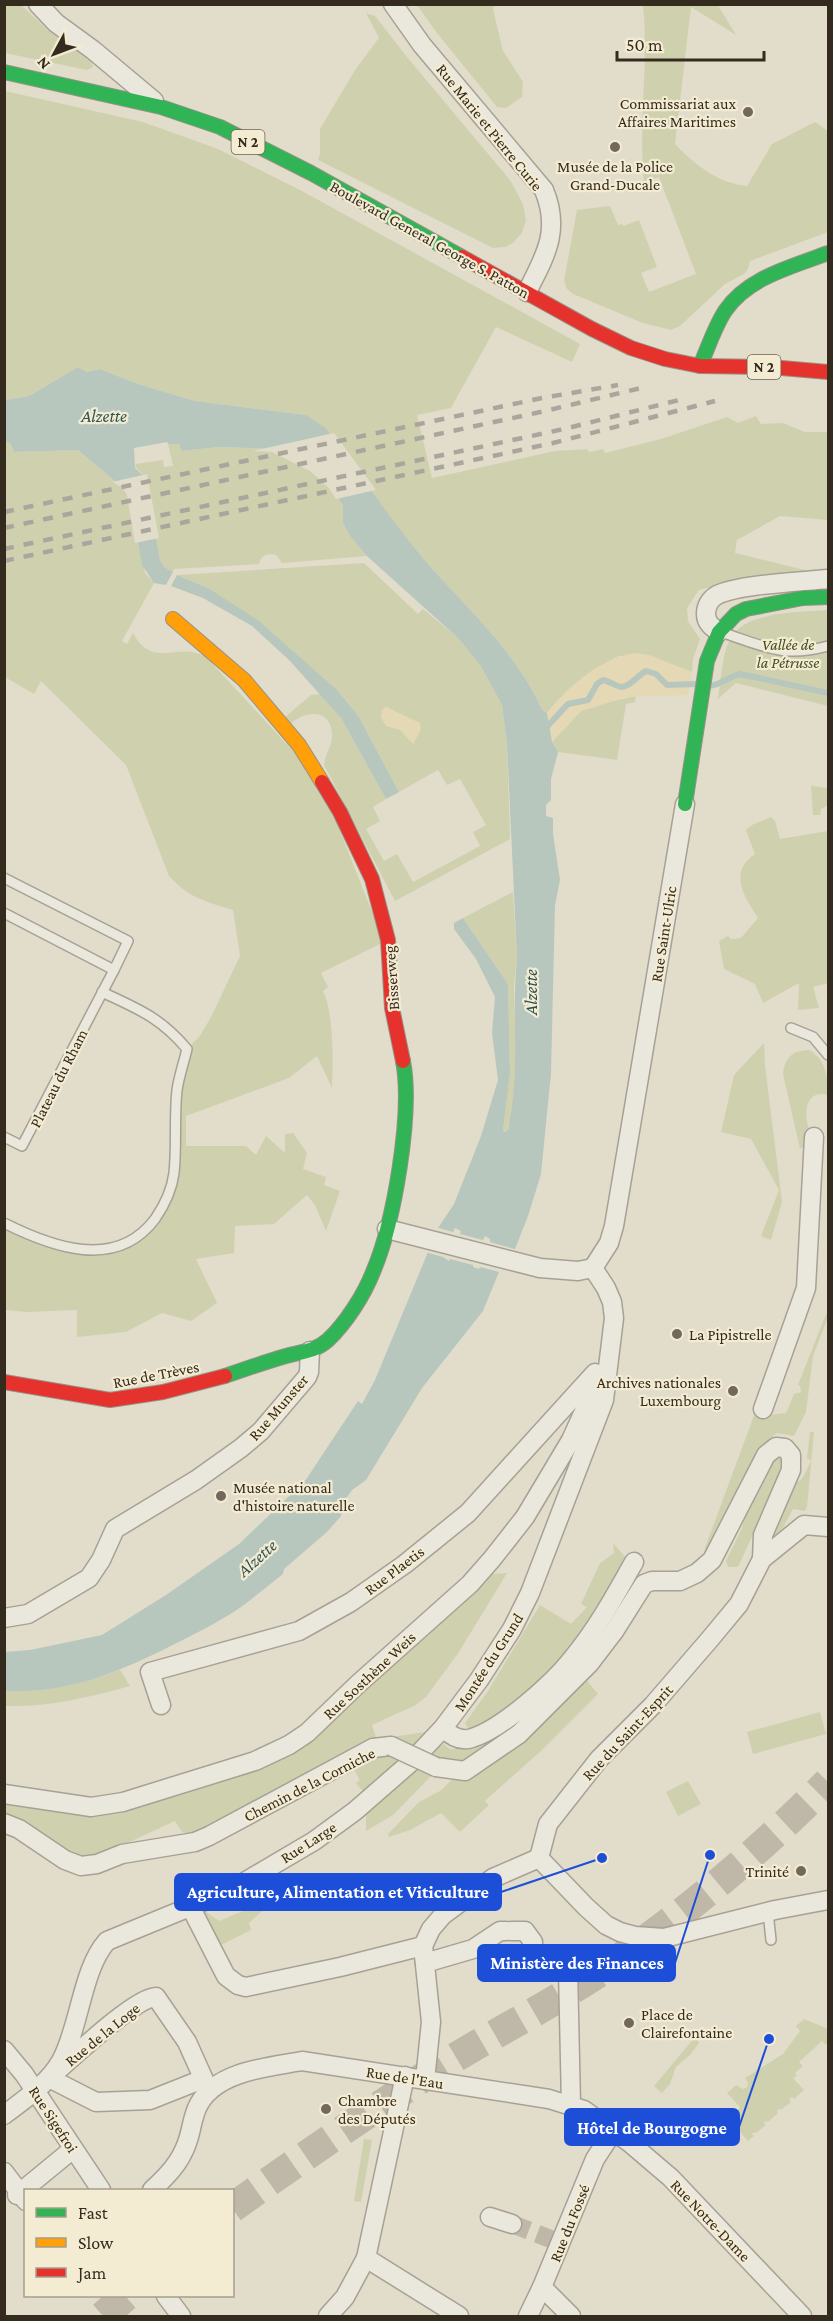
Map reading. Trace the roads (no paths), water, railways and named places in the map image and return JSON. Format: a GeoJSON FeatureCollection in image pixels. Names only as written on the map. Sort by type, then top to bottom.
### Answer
{"type":"FeatureCollection","features":[{"type":"Feature","properties":{"kind":"street","name":"Boulevard General George S. Patton"},"geometry":{"type":"LineString","coordinates":[[38,4],[56,23],[93,50],[161,107]]}},
{"type":"Feature","properties":{"kind":"street","name":"Rue Marie et Pierre Curie"},"geometry":{"type":"LineString","coordinates":[[393,4],[422,45],[544,190],[552,222],[550,239],[527,292]]}},
{"type":"Feature","properties":{"kind":"street","name":"Boulevard General George S. Patton"},"geometry":{"type":"LineString","coordinates":[[4,72],[161,107],[220,127],[311,173],[631,348],[665,359],[700,366]]}},
{"type":"Feature","properties":{"kind":"street"},"geometry":{"type":"LineString","coordinates":[[700,366],[725,312],[747,289],[760,280],[828,253]]}},
{"type":"Feature","properties":{"kind":"street","name":"N 2"},"geometry":{"type":"LineString","coordinates":[[700,366],[828,372]]}},
{"type":"Feature","properties":{"kind":"street"},"geometry":{"type":"LineString","coordinates":[[719,632],[710,626],[706,618],[706,609],[716,596],[754,587],[828,579]]}},
{"type":"Feature","properties":{"kind":"street","name":"Rue Saint-Ulric"},"geometry":{"type":"LineString","coordinates":[[592,1268],[609,1243],[614,1226],[708,661],[719,632],[735,614],[746,609],[803,598],[828,597]]}},
{"type":"Feature","properties":{"kind":"street","name":"Bisserweg"},"geometry":{"type":"LineString","coordinates":[[173,619],[244,680],[306,739],[372,879],[388,940],[392,1008],[405,1073],[404,1128],[387,1229]]}},
{"type":"Feature","properties":{"kind":"street"},"geometry":{"type":"LineString","coordinates":[[763,1409],[806,1288],[814,1137]]}},
{"type":"Feature","properties":{"kind":"street"},"geometry":{"type":"LineString","coordinates":[[387,1229],[516,1263],[563,1271],[592,1268]]}},
{"type":"Feature","properties":{"kind":"street","name":"Rue Munster"},"geometry":{"type":"LineString","coordinates":[[4,1618],[28,1614],[89,1578],[101,1560],[115,1529],[196,1480],[261,1431],[307,1377],[310,1352],[327,1341],[338,1330],[363,1292],[373,1273],[387,1229]]}},
{"type":"Feature","properties":{"kind":"street","name":"Montée du Grund"},"geometry":{"type":"LineString","coordinates":[[592,1268],[606,1288],[612,1302],[614,1318],[604,1400],[530,1593],[512,1629],[485,1672],[443,1728],[456,1738],[472,1738],[495,1727],[516,1712],[571,1661],[600,1621],[634,1562]]}},
{"type":"Feature","properties":{"kind":"street","name":"Rue de Trèves"},"geometry":{"type":"LineString","coordinates":[[4,1382],[110,1400],[163,1392],[225,1376],[287,1356],[310,1352]]}},
{"type":"Feature","properties":{"kind":"street","name":"Rue Plaetis"},"geometry":{"type":"LineString","coordinates":[[161,1705],[150,1672],[299,1631],[351,1602],[405,1564],[468,1513],[608,1358]]}},
{"type":"Feature","properties":{"kind":"street","name":"Rue Sosthène Weis"},"geometry":{"type":"LineString","coordinates":[[4,1794],[91,1807],[123,1802],[255,1761],[289,1745],[307,1733],[470,1584],[492,1559],[525,1517],[571,1440],[608,1358]]}},
{"type":"Feature","properties":{"kind":"street","name":"Chemin de la Corniche"},"geometry":{"type":"LineString","coordinates":[[4,1823],[19,1829],[65,1860],[81,1866],[97,1864],[122,1854],[195,1842],[372,1748],[391,1746],[436,1767],[465,1771],[519,1734],[589,1664],[615,1630],[644,1584],[652,1581],[680,1581],[697,1573],[712,1560],[766,1455],[776,1447],[785,1448],[791,1455],[791,1470],[763,1534],[762,1559]]}},
{"type":"Feature","properties":{"kind":"street","name":"Rue du Saint-Esprit"},"geometry":{"type":"LineString","coordinates":[[539,1858],[548,1824],[599,1759],[661,1697],[739,1604],[762,1559],[804,1525],[828,1527]]}},
{"type":"Feature","properties":{"kind":"street","name":"Rue Large"},"geometry":{"type":"LineString","coordinates":[[4,2115],[49,2078],[61,2061],[96,1956],[101,1948],[115,1936],[191,1908],[231,1890],[314,1841],[410,1763],[443,1728]]}},
{"type":"Feature","properties":{"kind":"street"},"geometry":{"type":"LineString","coordinates":[[425,2080],[431,2022],[424,1955],[430,1929],[443,1915],[492,1878],[539,1858],[586,1907],[606,1924],[620,1932],[635,1936],[664,1938],[768,1912],[828,1900]]}},
{"type":"Feature","properties":{"kind":"street"},"geometry":{"type":"LineString","coordinates":[[191,1908],[226,1976],[238,1985],[246,1987],[329,1970],[474,1949],[500,1931],[525,1931],[533,1942],[533,1966],[556,1966],[568,1969],[571,2105]]}},
{"type":"Feature","properties":{"kind":"street","name":"Rue de la Loge"},"geometry":{"type":"LineString","coordinates":[[49,2078],[124,2014],[149,1997],[156,1997],[161,2001],[187,2042],[204,2091]]}},
{"type":"Feature","properties":{"kind":"street","name":"Rue Sigefroi"},"geometry":{"type":"LineString","coordinates":[[4,2050],[35,2091],[100,2189]]}},
{"type":"Feature","properties":{"kind":"street","name":"Rue de l'Eau"},"geometry":{"type":"LineString","coordinates":[[49,2078],[96,2102],[150,2100],[204,2091],[227,2079],[249,2072],[302,2061],[549,2099],[571,2105],[614,2130]]}},
{"type":"Feature","properties":{"kind":"street"},"geometry":{"type":"LineString","coordinates":[[328,2316],[345,2297],[366,2258],[405,2076]]}},
{"type":"Feature","properties":{"kind":"street"},"geometry":{"type":"LineString","coordinates":[[153,2189],[168,2176],[180,2160],[204,2091]]}},
{"type":"Feature","properties":{"kind":"street","name":"Rue du Fossé"},"geometry":{"type":"LineString","coordinates":[[528,2316],[542,2288],[595,2159],[614,2130]]}},
{"type":"Feature","properties":{"kind":"street","name":"Rue Notre-Dame"},"geometry":{"type":"LineString","coordinates":[[614,2130],[670,2178],[802,2316]]}},
{"type":"Feature","properties":{"kind":"street"},"geometry":{"type":"LineString","coordinates":[[29,2189],[73,2149]]}},
{"type":"Feature","properties":{"kind":"street"},"geometry":{"type":"LineString","coordinates":[[4,2172],[21,2196]]}},
{"type":"Feature","properties":{"kind":"street"},"geometry":{"type":"LineString","coordinates":[[490,2217],[512,2224]]}},
{"type":"Feature","properties":{"kind":"street"},"geometry":{"type":"LineString","coordinates":[[366,2258],[459,2316]]}},
{"type":"Feature","properties":{"kind":"street"},"geometry":{"type":"LineString","coordinates":[[542,2288],[571,2316]]}},
{"type":"Feature","properties":{"kind":"street"},"geometry":{"type":"LineString","coordinates":[[167,2297],[181,2316]]}},
{"type":"Feature","properties":{"kind":"lane"},"geometry":{"type":"LineString","coordinates":[[719,632],[789,653],[808,652],[828,646]]}},
{"type":"Feature","properties":{"kind":"lane","name":"Plateau du Rham"},"geometry":{"type":"LineString","coordinates":[[4,878],[128,941],[22,1146],[4,1137]]}},
{"type":"Feature","properties":{"kind":"lane"},"geometry":{"type":"LineString","coordinates":[[4,913],[114,970]]}},
{"type":"Feature","properties":{"kind":"lane"},"geometry":{"type":"LineString","coordinates":[[4,1223],[60,1247],[96,1251],[126,1243],[146,1231],[164,1206],[174,1174],[177,1089],[187,1049],[171,1029],[148,1013],[102,992]]}},
{"type":"Feature","properties":{"kind":"lane"},"geometry":{"type":"LineString","coordinates":[[791,1028],[813,1037],[828,1055]]}},
{"type":"Feature","properties":{"kind":"lane"},"geometry":{"type":"LineString","coordinates":[[768,1912],[771,1940]]}},
{"type":"Feature","properties":{"kind":"water","name":"Alzette"},"geometry":{"type":"Polygon","coordinates":[[[78,367],[87,372],[100,369],[138,384],[195,401],[306,415],[326,428],[409,541],[488,629],[518,667],[542,710],[547,713],[552,742],[558,752],[551,779],[551,800],[546,805],[546,816],[553,818],[560,880],[555,905],[551,1073],[541,1174],[515,1249],[499,1272],[483,1311],[422,1388],[366,1480],[352,1490],[343,1503],[341,1516],[327,1532],[284,1569],[283,1574],[238,1609],[163,1650],[124,1668],[68,1686],[5,1691],[5,1652],[30,1650],[102,1635],[166,1595],[239,1544],[305,1481],[358,1401],[362,1404],[375,1380],[438,1228],[454,1204],[481,1136],[498,1080],[492,1033],[495,997],[476,959],[454,929],[454,923],[463,918],[508,984],[510,1074],[503,1130],[505,1132],[508,1130],[514,1086],[517,958],[507,744],[502,705],[480,665],[458,638],[367,556],[350,536],[343,523],[343,506],[332,486],[311,469],[273,449],[219,447],[181,451],[179,444],[168,444],[167,442],[134,448],[135,468],[145,477],[160,560],[164,567],[173,572],[166,585],[154,583],[142,565],[130,494],[78,450],[14,452],[11,444],[5,441],[5,400],[29,396],[78,367]]]}},
{"type":"Feature","properties":{"kind":"water"},"geometry":{"type":"Polygon","coordinates":[[[177,575],[208,588],[259,621],[338,691],[359,717],[399,792],[386,799],[341,718],[290,661],[252,626],[203,598],[171,586],[177,575]]]}},
{"type":"Feature","properties":{"kind":"waterway"},"geometry":{"type":"LineString","coordinates":[[543,731],[568,704],[588,700],[597,684],[603,680],[621,687],[631,683],[646,671],[656,674],[667,685],[696,684]]}},
{"type":"Feature","properties":{"kind":"waterway"},"geometry":{"type":"LineString","coordinates":[[709,686],[740,674],[828,693]]}},
{"type":"Feature","properties":{"kind":"tunnel"},"geometry":{"type":"LineString","coordinates":[[234,2207],[402,2091],[613,1963],[725,1877],[778,1831],[828,1782]]}},
{"type":"Feature","properties":{"kind":"tunnel"},"geometry":{"type":"LineString","coordinates":[[512,2224],[561,2243]]}},
{"type":"Feature","properties":{"kind":"tunnel"},"geometry":{"type":"LineString","coordinates":[[103,2316],[125,2297]]}},
{"type":"Feature","properties":{"kind":"railway"},"geometry":{"type":"LineString","coordinates":[[4,512],[542,398],[618,385]]}},
{"type":"Feature","properties":{"kind":"railway"},"geometry":{"type":"LineString","coordinates":[[4,528],[545,411],[641,388]]}},
{"type":"Feature","properties":{"kind":"railway"},"geometry":{"type":"LineString","coordinates":[[4,549],[564,429],[687,398]]}},
{"type":"Feature","properties":{"kind":"railway"},"geometry":{"type":"LineString","coordinates":[[4,561],[553,443],[715,401]]}},
{"type":"Feature","properties":{"kind":"place","name":"Commissariat aux Affaires Maritimes"},"geometry":{"type":"Point","coordinates":[748,112]}},
{"type":"Feature","properties":{"kind":"place","name":"Musée de la Police Grand-Ducale"},"geometry":{"type":"Point","coordinates":[615,147]}},
{"type":"Feature","properties":{"kind":"place","name":"La Pipistrelle"},"geometry":{"type":"Point","coordinates":[677,1334]}},
{"type":"Feature","properties":{"kind":"place","name":"Archives nationales Luxembourg"},"geometry":{"type":"Point","coordinates":[733,1391]}},
{"type":"Feature","properties":{"kind":"place","name":"Musée national d'histoire naturelle"},"geometry":{"type":"Point","coordinates":[221,1496]}},
{"type":"Feature","properties":{"kind":"place","name":"Ministère des Finances"},"geometry":{"type":"Point","coordinates":[710,1855]}},
{"type":"Feature","properties":{"kind":"place","name":"Agriculture, Alimentation et Viticulture"},"geometry":{"type":"Point","coordinates":[602,1858]}},
{"type":"Feature","properties":{"kind":"place","name":"Trinité"},"geometry":{"type":"Point","coordinates":[801,1871]}},
{"type":"Feature","properties":{"kind":"place","name":"Place de Clairefontaine"},"geometry":{"type":"Point","coordinates":[629,2023]}},
{"type":"Feature","properties":{"kind":"place","name":"Hôtel de Bourgogne"},"geometry":{"type":"Point","coordinates":[769,2039]}},
{"type":"Feature","properties":{"kind":"place","name":"Chambre des Députés"},"geometry":{"type":"Point","coordinates":[326,2109]}},
{"type":"Feature","properties":{"kind":"park label","name":"Vallée de la Pétrusse"},"geometry":{"type":"Point","coordinates":[788,653]}}]}
